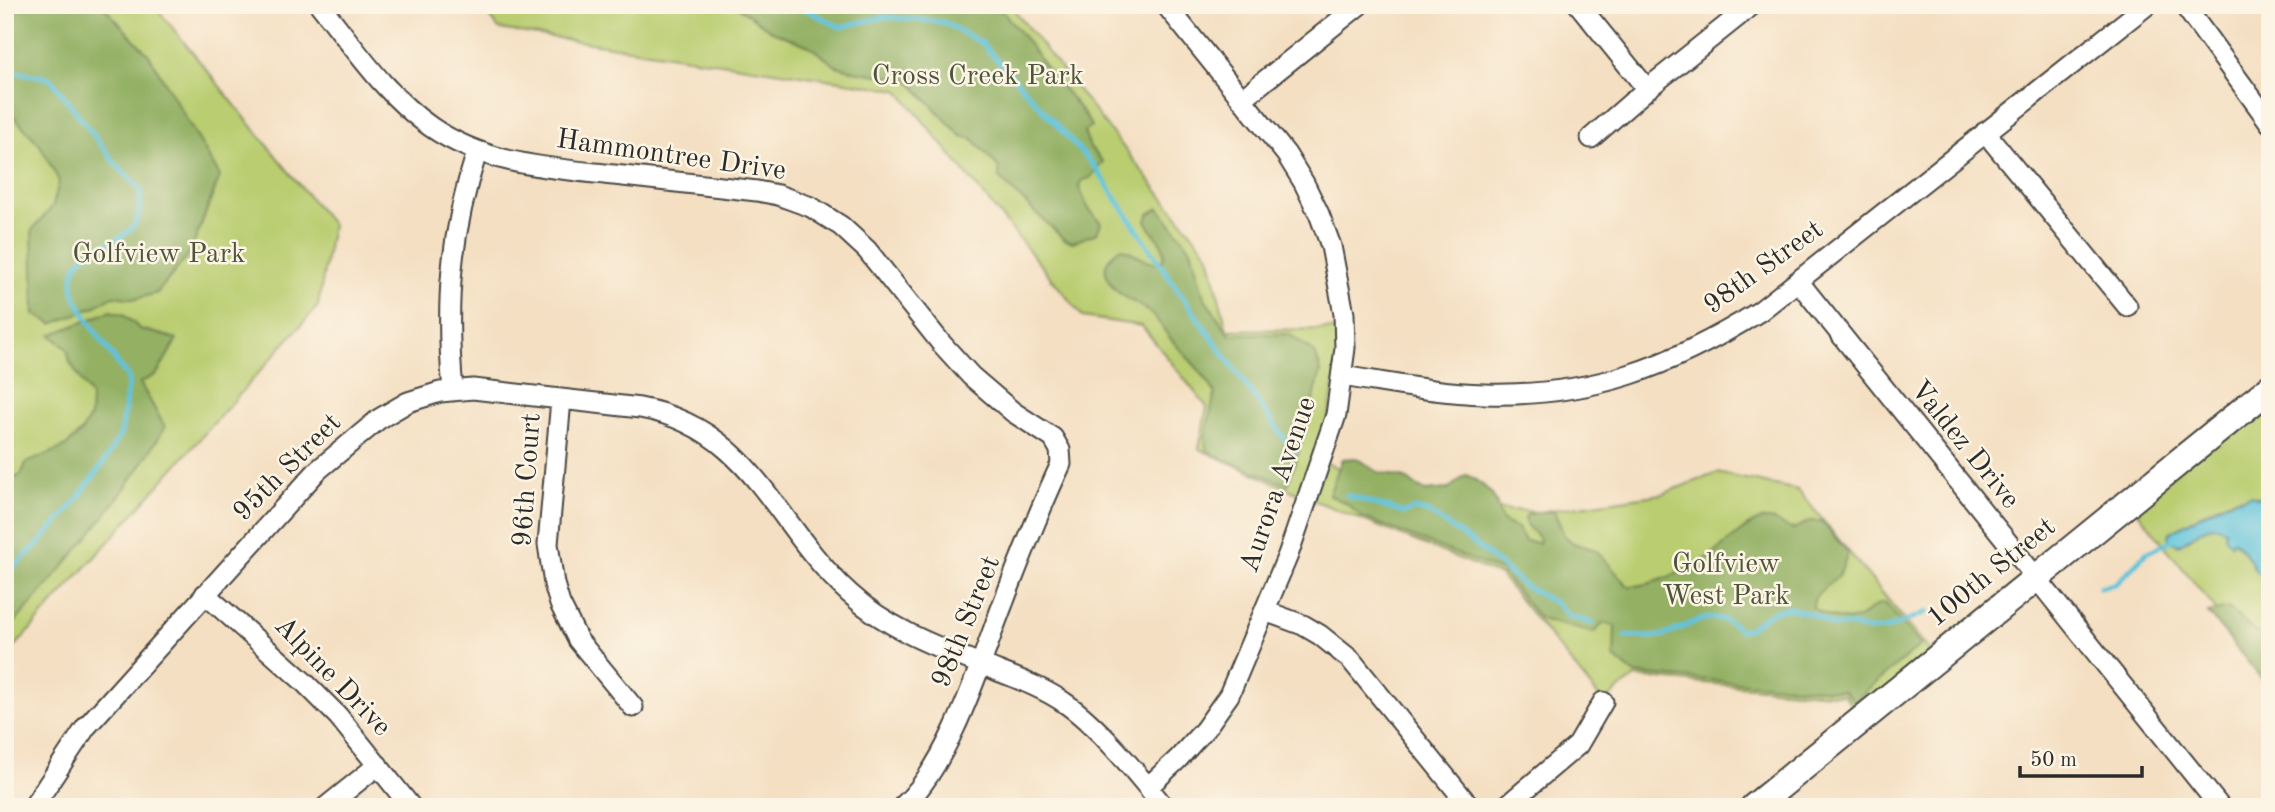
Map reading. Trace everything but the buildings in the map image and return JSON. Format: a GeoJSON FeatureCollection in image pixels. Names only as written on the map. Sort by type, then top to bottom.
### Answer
{"type":"FeatureCollection","features":[{"type":"Feature","properties":{"kind":"street","name":"Hammontree Drive"},"geometry":{"type":"LineString","coordinates":[[320,5],[389,91],[411,112],[452,140],[477,152],[520,164],[768,193],[811,207],[841,226],[867,250],[941,343],[971,376],[1013,412],[1053,438],[1059,448]]}},
{"type":"Feature","properties":{"kind":"street","name":"Aurora Avenue"},"geometry":{"type":"LineString","coordinates":[[1148,787],[1187,749],[1229,695],[1289,555],[1336,415],[1345,348],[1342,303],[1331,246],[1319,214],[1286,154],[1166,5]]}},
{"type":"Feature","properties":{"kind":"street"},"geometry":{"type":"LineString","coordinates":[[1242,99],[1359,5]]}},
{"type":"Feature","properties":{"kind":"street"},"geometry":{"type":"LineString","coordinates":[[1579,5],[1647,89]]}},
{"type":"Feature","properties":{"kind":"street"},"geometry":{"type":"LineString","coordinates":[[1591,138],[1647,89],[1752,5]]}},
{"type":"Feature","properties":{"kind":"street","name":"98th Street"},"geometry":{"type":"LineString","coordinates":[[1342,376],[1483,394],[1527,394],[1616,380],[1658,366],[1717,338],[1760,311],[2147,5]]}},
{"type":"Feature","properties":{"kind":"street"},"geometry":{"type":"LineString","coordinates":[[2184,5],[2270,123]]}},
{"type":"Feature","properties":{"kind":"street"},"geometry":{"type":"LineString","coordinates":[[1985,132],[2127,306]]}},
{"type":"Feature","properties":{"kind":"street"},"geometry":{"type":"LineString","coordinates":[[453,391],[448,338],[449,286],[455,235],[477,152]]}},
{"type":"Feature","properties":{"kind":"street","name":"Valdez Drive"},"geometry":{"type":"LineString","coordinates":[[1798,281],[2220,807]]}},
{"type":"Feature","properties":{"kind":"street","name":"100th Street"},"geometry":{"type":"LineString","coordinates":[[1754,807],[2270,388]]}},
{"type":"Feature","properties":{"kind":"street","name":"95th Street"},"geometry":{"type":"LineString","coordinates":[[33,807],[86,727],[318,470],[379,419],[408,402],[440,392],[473,389],[659,412],[690,424],[719,442],[744,465],[818,562],[849,593],[899,629],[926,643],[1024,681],[1066,703],[1096,730],[1164,807]]}},
{"type":"Feature","properties":{"kind":"street","name":"96th Court"},"geometry":{"type":"LineString","coordinates":[[561,400],[548,544],[554,584],[560,604],[578,640],[633,707]]}},
{"type":"Feature","properties":{"kind":"street","name":"98th Street"},"geometry":{"type":"LineString","coordinates":[[902,807],[936,764],[972,689],[1061,464],[1059,448]]}},
{"type":"Feature","properties":{"kind":"street","name":"Alpine Drive"},"geometry":{"type":"LineString","coordinates":[[205,594],[338,716],[411,807]]}},
{"type":"Feature","properties":{"kind":"street"},"geometry":{"type":"LineString","coordinates":[[1265,611],[1303,625],[1351,660],[1470,807]]}},
{"type":"Feature","properties":{"kind":"street"},"geometry":{"type":"LineString","coordinates":[[1504,807],[1578,745],[1603,702]]}},
{"type":"Feature","properties":{"kind":"street"},"geometry":{"type":"LineString","coordinates":[[326,807],[378,765]]}},
{"type":"Feature","properties":{"kind":"green space","name":"Golfview Park"},"geometry":{"type":"Polygon","coordinates":[[[5,5],[154,5],[332,225],[318,306],[5,658],[5,5]]]}},
{"type":"Feature","properties":{"kind":"green space"},"geometry":{"type":"Polygon","coordinates":[[[5,5],[102,5],[149,55],[220,176],[190,253],[157,293],[136,299],[113,296],[53,324],[34,314],[32,230],[53,206],[59,181],[40,145],[5,107],[5,5]]]}},
{"type":"Feature","properties":{"kind":"green space","name":"Cross Creek Park"},"geometry":{"type":"Polygon","coordinates":[[[480,5],[1010,5],[1209,255],[1227,330],[1344,329],[1321,461],[1422,503],[1538,512],[1662,494],[1717,473],[1798,490],[1936,658],[1862,719],[1844,695],[1635,677],[1603,702],[1500,575],[1308,498],[1199,449],[1207,407],[1142,326],[1083,317],[898,90],[499,29],[480,5]]]}},
{"type":"Feature","properties":{"kind":"green space","name":"Cross Creek Park"},"geometry":{"type":"Polygon","coordinates":[[[735,5],[996,5],[1017,28],[1091,126],[1084,132],[1090,147],[1103,162],[1090,178],[1081,181],[1079,188],[1088,208],[1101,223],[1097,233],[1073,242],[1065,240],[999,178],[999,168],[973,139],[961,136],[907,79],[836,66],[809,46],[770,30],[735,5]]]}},
{"type":"Feature","properties":{"kind":"green space"},"geometry":{"type":"Polygon","coordinates":[[[1159,208],[1191,249],[1204,297],[1229,334],[1289,334],[1315,353],[1321,371],[1288,485],[1216,456],[1206,449],[1205,437],[1215,393],[1155,318],[1116,291],[1108,279],[1106,265],[1121,248],[1147,261],[1163,260],[1161,244],[1146,220],[1149,214],[1159,208]]]}},
{"type":"Feature","properties":{"kind":"green space"},"geometry":{"type":"Polygon","coordinates":[[[110,311],[123,314],[140,329],[177,339],[157,374],[140,383],[165,427],[110,508],[5,634],[5,462],[8,463],[12,479],[21,475],[26,463],[65,447],[81,432],[90,417],[91,397],[70,362],[67,349],[51,335],[110,311]]]}},
{"type":"Feature","properties":{"kind":"green space"},"geometry":{"type":"Polygon","coordinates":[[[2244,409],[2270,419],[2270,501],[2257,497],[2231,500],[2169,533],[2178,545],[2211,526],[2223,528],[2270,587],[2270,678],[2130,502],[2244,409]]]}},
{"type":"Feature","properties":{"kind":"green space","name":"Golfview West Park"},"geometry":{"type":"Polygon","coordinates":[[[1356,458],[1378,472],[1405,478],[1426,491],[1448,489],[1466,475],[1490,492],[1501,518],[1518,528],[1525,541],[1539,543],[1540,539],[1527,526],[1525,517],[1528,514],[1554,511],[1564,535],[1573,543],[1596,550],[1628,586],[1659,581],[1692,566],[1716,552],[1746,527],[1762,520],[1769,519],[1793,529],[1811,521],[1821,521],[1848,552],[1839,575],[1819,593],[1813,607],[1829,616],[1849,620],[1885,603],[1921,645],[1854,701],[1844,691],[1635,674],[1614,658],[1615,626],[1604,623],[1593,633],[1540,619],[1501,571],[1362,517],[1346,503],[1329,495],[1342,459],[1356,458]]]}},
{"type":"Feature","properties":{"kind":"green space"},"geometry":{"type":"Polygon","coordinates":[[[2228,608],[2265,639],[2270,640],[2270,689],[2208,613],[2228,608]]]}},
{"type":"Feature","properties":{"kind":"water"},"geometry":{"type":"Polygon","coordinates":[[[2250,495],[2270,501],[2270,587],[2234,540],[2231,544],[2225,536],[2226,530],[2210,526],[2178,545],[2168,536],[2224,503],[2250,495]]]}},
{"type":"Feature","properties":{"kind":"waterway"},"geometry":{"type":"LineString","coordinates":[[797,5],[840,27],[884,17],[943,22],[982,43],[1095,167],[1179,292],[1294,452]]}},
{"type":"Feature","properties":{"kind":"waterway"},"geometry":{"type":"LineString","coordinates":[[5,70],[50,78],[115,163],[141,190],[136,222],[118,239],[85,256],[77,264],[73,276],[74,292],[82,311],[129,379],[121,433],[107,458],[72,506],[41,541],[5,575]]}},
{"type":"Feature","properties":{"kind":"waterway"},"geometry":{"type":"LineString","coordinates":[[1347,495],[1404,513],[1415,509],[1430,513],[1477,546],[1525,586],[1557,604],[1569,616],[1592,623]]}},
{"type":"Feature","properties":{"kind":"waterway"},"geometry":{"type":"LineString","coordinates":[[2100,588],[2117,583],[2146,553],[2174,539]]}},
{"type":"Feature","properties":{"kind":"waterway"},"geometry":{"type":"LineString","coordinates":[[1625,636],[1659,636],[1711,618],[1730,622],[1740,630],[1748,629],[1772,612],[1790,608],[1814,615],[1833,626],[1849,625],[1866,630],[1886,629],[1927,612]]}}]}
